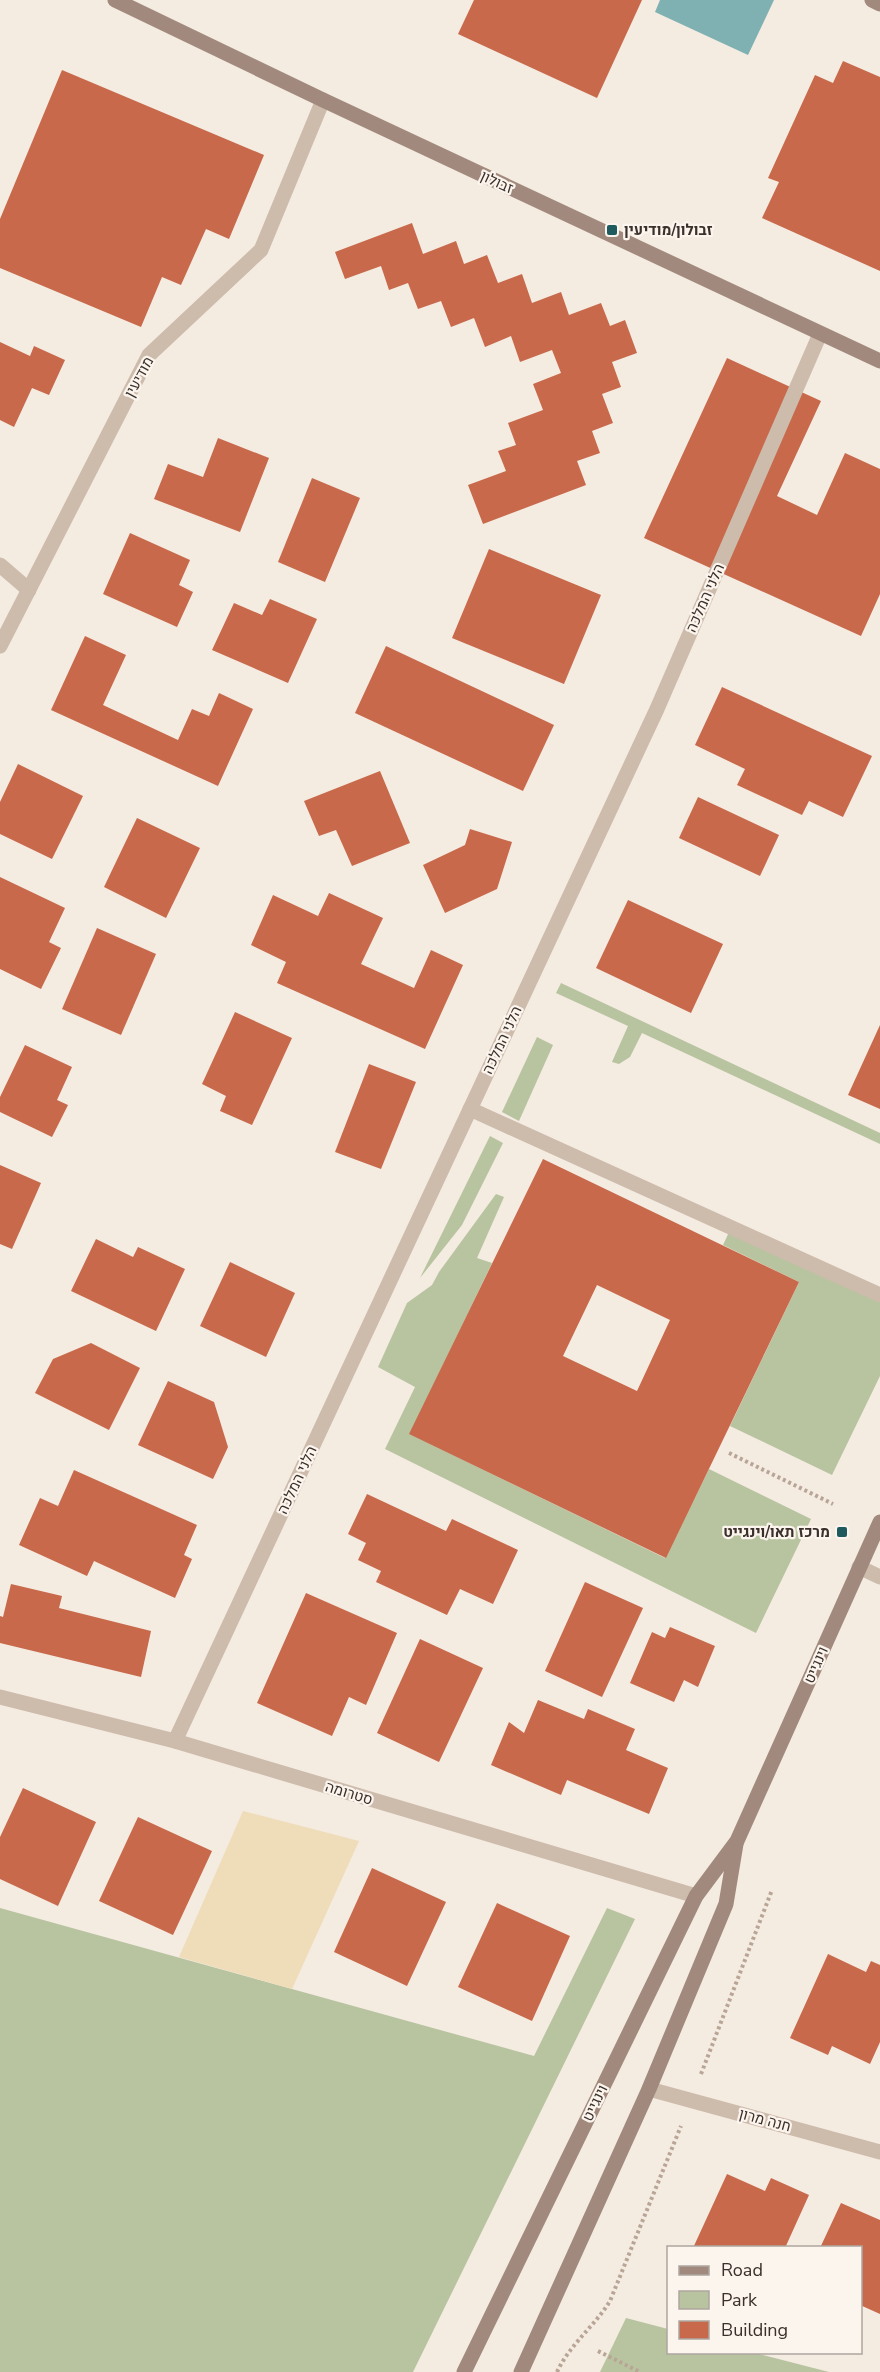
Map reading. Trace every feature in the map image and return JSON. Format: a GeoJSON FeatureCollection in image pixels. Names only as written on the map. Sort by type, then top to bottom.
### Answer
{"type":"FeatureCollection","features":[{"type":"Feature","properties":{"kind":"street","name":"זבולון"},"geometry":{"type":"LineString","coordinates":[[115,0],[880,361]]}},
{"type":"Feature","properties":{"kind":"street"},"geometry":{"type":"LineString","coordinates":[[872,0],[880,4]]}},
{"type":"Feature","properties":{"kind":"street","name":"מודיעין"},"geometry":{"type":"LineString","coordinates":[[0,646],[150,355],[261,250],[323,100]]}},
{"type":"Feature","properties":{"kind":"street","name":"הלני המלכה"},"geometry":{"type":"LineString","coordinates":[[175,1741],[657,709],[820,334]]}},
{"type":"Feature","properties":{"kind":"street"},"geometry":{"type":"LineString","coordinates":[[0,565],[29,590]]}},
{"type":"Feature","properties":{"kind":"street"},"geometry":{"type":"LineString","coordinates":[[470,1109],[880,1295]]}},
{"type":"Feature","properties":{"kind":"street","name":"וינגייט"},"geometry":{"type":"LineString","coordinates":[[464,2372],[696,1896],[737,1841],[880,1522]]}},
{"type":"Feature","properties":{"kind":"street"},"geometry":{"type":"LineString","coordinates":[[859,1567],[880,1577]]}},
{"type":"Feature","properties":{"kind":"street","name":"סטרומה"},"geometry":{"type":"LineString","coordinates":[[0,1698],[175,1741],[696,1896]]}},
{"type":"Feature","properties":{"kind":"street","name":"וינגייט"},"geometry":{"type":"LineString","coordinates":[[521,2372],[649,2089],[726,1904],[737,1841]]}},
{"type":"Feature","properties":{"kind":"street","name":"חנה מרון"},"geometry":{"type":"LineString","coordinates":[[649,2089],[880,2152]]}},
{"type":"Feature","properties":{"kind":"path"},"geometry":{"type":"LineString","coordinates":[[729,1452],[833,1504]]}},
{"type":"Feature","properties":{"kind":"path"},"geometry":{"type":"LineString","coordinates":[[557,2372],[563,2359],[577,2340],[599,2318],[610,2301],[772,1890]]}},
{"type":"Feature","properties":{"kind":"path"},"geometry":{"type":"LineString","coordinates":[[598,2351],[640,2372]]}},
{"type":"Feature","properties":{"kind":"green space"},"geometry":{"type":"Polygon","coordinates":[[[561,983],[880,1133],[880,1144],[642,1033],[630,1057],[619,1064],[612,1062],[628,1026],[556,993],[561,983]]]}},
{"type":"Feature","properties":{"kind":"green space"},"geometry":{"type":"Polygon","coordinates":[[[537,1037],[553,1045],[519,1121],[502,1112],[537,1037]]]}},
{"type":"Feature","properties":{"kind":"green space"},"geometry":{"type":"Polygon","coordinates":[[[490,1136],[503,1143],[462,1225],[420,1278],[490,1136]]]}},
{"type":"Feature","properties":{"kind":"green space"},"geometry":{"type":"Polygon","coordinates":[[[496,1194],[504,1197],[477,1258],[492,1263],[410,1434],[665,1558],[709,1469],[811,1519],[756,1633],[385,1449],[415,1387],[378,1367],[407,1303],[432,1285],[496,1194]]]}},
{"type":"Feature","properties":{"kind":"green space"},"geometry":{"type":"Polygon","coordinates":[[[730,1230],[880,1302],[880,1376],[832,1475],[730,1426],[799,1282],[723,1245],[730,1230]]]}},
{"type":"Feature","properties":{"kind":"green space"},"geometry":{"type":"Polygon","coordinates":[[[0,1908],[534,2056],[607,1908],[635,1919],[413,2372],[0,2372],[0,1908]]]}},
{"type":"Feature","properties":{"kind":"green space"},"geometry":{"type":"Polygon","coordinates":[[[626,2318],[667,2329],[667,2354],[759,2354],[829,2372],[600,2372],[626,2318]]]}},
{"type":"Feature","properties":{"kind":"sand"},"geometry":{"type":"Polygon","coordinates":[[[243,1811],[359,1841],[292,1989],[179,1957],[243,1811]]]}},
{"type":"Feature","properties":{"kind":"water"},"geometry":{"type":"Polygon","coordinates":[[[660,0],[774,0],[748,55],[655,12],[660,0]]]}},
{"type":"Feature","properties":{"kind":"building"},"geometry":{"type":"Polygon","coordinates":[[[474,0],[642,0],[597,98],[458,34],[474,0]]]}},
{"type":"Feature","properties":{"kind":"building"},"geometry":{"type":"Polygon","coordinates":[[[843,61],[880,77],[880,271],[762,218],[779,182],[768,178],[815,75],[833,83],[843,61]]]}},
{"type":"Feature","properties":{"kind":"building"},"geometry":{"type":"Polygon","coordinates":[[[62,70],[264,155],[229,239],[206,229],[181,285],[162,277],[141,327],[0,268],[0,219],[62,70]]]}},
{"type":"Feature","properties":{"kind":"building"},"geometry":{"type":"Polygon","coordinates":[[[412,223],[423,254],[456,241],[464,264],[487,255],[498,283],[522,274],[532,303],[561,292],[569,315],[601,303],[610,326],[625,320],[637,353],[612,362],[621,387],[602,394],[613,423],[592,431],[600,453],[577,461],[586,485],[483,524],[468,485],[506,471],[498,451],[516,445],[508,423],[543,410],[533,384],[561,373],[552,350],[520,362],[511,336],[485,347],[474,318],[451,327],[441,301],[418,309],[408,283],[389,290],[381,266],[345,279],[335,252],[412,223]]]}},
{"type":"Feature","properties":{"kind":"building"},"geometry":{"type":"Polygon","coordinates":[[[0,342],[30,356],[34,346],[65,360],[49,395],[32,388],[14,427],[0,420],[0,342]]]}},
{"type":"Feature","properties":{"kind":"building"},"geometry":{"type":"Polygon","coordinates":[[[727,358],[821,401],[777,496],[817,515],[845,453],[880,469],[880,594],[861,636],[644,538],[727,358]]]}},
{"type":"Feature","properties":{"kind":"building"},"geometry":{"type":"Polygon","coordinates":[[[218,438],[269,458],[240,532],[154,499],[168,464],[203,477],[218,438]]]}},
{"type":"Feature","properties":{"kind":"building"},"geometry":{"type":"Polygon","coordinates":[[[312,478],[360,498],[325,582],[278,562],[312,478]]]}},
{"type":"Feature","properties":{"kind":"building"},"geometry":{"type":"Polygon","coordinates":[[[130,533],[190,560],[179,585],[193,592],[177,627],[103,594],[130,533]]]}},
{"type":"Feature","properties":{"kind":"building"},"geometry":{"type":"Polygon","coordinates":[[[489,549],[601,595],[564,684],[452,638],[489,549]]]}},
{"type":"Feature","properties":{"kind":"building"},"geometry":{"type":"Polygon","coordinates":[[[270,599],[317,619],[288,683],[212,650],[234,603],[262,615],[270,599]]]}},
{"type":"Feature","properties":{"kind":"building"},"geometry":{"type":"Polygon","coordinates":[[[85,636],[126,655],[103,705],[178,740],[192,709],[209,716],[219,693],[253,709],[218,786],[51,710],[85,636]]]}},
{"type":"Feature","properties":{"kind":"building"},"geometry":{"type":"Polygon","coordinates":[[[386,646],[554,725],[523,791],[355,713],[386,646]]]}},
{"type":"Feature","properties":{"kind":"building"},"geometry":{"type":"Polygon","coordinates":[[[722,687],[872,756],[843,817],[809,801],[802,815],[737,785],[745,769],[695,745],[722,687]]]}},
{"type":"Feature","properties":{"kind":"building"},"geometry":{"type":"Polygon","coordinates":[[[18,764],[83,796],[52,859],[0,834],[0,802],[18,764]]]}},
{"type":"Feature","properties":{"kind":"building"},"geometry":{"type":"Polygon","coordinates":[[[380,771],[410,843],[352,866],[336,830],[319,836],[304,801],[380,771]]]}},
{"type":"Feature","properties":{"kind":"building"},"geometry":{"type":"Polygon","coordinates":[[[698,797],[779,835],[760,876],[679,838],[698,797]]]}},
{"type":"Feature","properties":{"kind":"building"},"geometry":{"type":"Polygon","coordinates":[[[137,818],[200,848],[166,918],[104,887],[137,818]]]}},
{"type":"Feature","properties":{"kind":"building"},"geometry":{"type":"Polygon","coordinates":[[[470,829],[512,842],[497,889],[445,913],[423,865],[465,845],[470,829]]]}},
{"type":"Feature","properties":{"kind":"building"},"geometry":{"type":"Polygon","coordinates":[[[0,877],[65,908],[49,942],[61,948],[41,989],[0,969],[0,877]]]}},
{"type":"Feature","properties":{"kind":"building"},"geometry":{"type":"Polygon","coordinates":[[[329,893],[383,918],[361,964],[414,988],[431,950],[463,965],[425,1049],[277,983],[286,962],[251,945],[273,895],[318,916],[329,893]]]}},
{"type":"Feature","properties":{"kind":"building"},"geometry":{"type":"Polygon","coordinates":[[[628,900],[723,944],[691,1013],[596,968],[628,900]]]}},
{"type":"Feature","properties":{"kind":"building"},"geometry":{"type":"Polygon","coordinates":[[[97,928],[156,954],[121,1035],[62,1009],[97,928]]]}},
{"type":"Feature","properties":{"kind":"building"},"geometry":{"type":"Polygon","coordinates":[[[235,1012],[292,1038],[252,1125],[220,1111],[226,1096],[202,1084],[235,1012]]]}},
{"type":"Feature","properties":{"kind":"building"},"geometry":{"type":"Polygon","coordinates":[[[880,1025],[880,1109],[848,1095],[880,1025]]]}},
{"type":"Feature","properties":{"kind":"building"},"geometry":{"type":"Polygon","coordinates":[[[25,1045],[72,1067],[57,1100],[68,1105],[52,1137],[0,1112],[0,1097],[25,1045]]]}},
{"type":"Feature","properties":{"kind":"building"},"geometry":{"type":"Polygon","coordinates":[[[369,1064],[416,1082],[381,1169],[335,1152],[369,1064]]]}},
{"type":"Feature","properties":{"kind":"building"},"geometry":{"type":"Polygon","coordinates":[[[543,1159],[799,1282],[666,1558],[409,1434],[543,1159]],[[597,1285],[563,1356],[637,1391],[670,1320],[597,1285]]]}},
{"type":"Feature","properties":{"kind":"building"},"geometry":{"type":"Polygon","coordinates":[[[0,1165],[41,1183],[12,1249],[0,1244],[0,1165]]]}},
{"type":"Feature","properties":{"kind":"building"},"geometry":{"type":"Polygon","coordinates":[[[96,1239],[133,1257],[138,1247],[185,1269],[156,1331],[71,1291],[96,1239]]]}},
{"type":"Feature","properties":{"kind":"building"},"geometry":{"type":"Polygon","coordinates":[[[230,1262],[295,1293],[266,1357],[200,1326],[230,1262]]]}},
{"type":"Feature","properties":{"kind":"building"},"geometry":{"type":"Polygon","coordinates":[[[91,1343],[140,1368],[109,1430],[35,1393],[53,1359],[91,1343]]]}},
{"type":"Feature","properties":{"kind":"building"},"geometry":{"type":"Polygon","coordinates":[[[168,1381],[214,1402],[228,1447],[213,1479],[138,1445],[168,1381]]]}},
{"type":"Feature","properties":{"kind":"building"},"geometry":{"type":"Polygon","coordinates":[[[74,1470],[197,1525],[184,1555],[192,1559],[175,1598],[94,1561],[87,1576],[19,1545],[40,1498],[58,1506],[74,1470]]]}},
{"type":"Feature","properties":{"kind":"building"},"geometry":{"type":"Polygon","coordinates":[[[367,1494],[446,1531],[452,1519],[518,1550],[493,1604],[460,1589],[447,1615],[376,1582],[381,1571],[358,1560],[366,1543],[348,1534],[367,1494]]]}},
{"type":"Feature","properties":{"kind":"building"},"geometry":{"type":"Polygon","coordinates":[[[585,1582],[643,1608],[602,1697],[545,1671],[585,1582]]]}},
{"type":"Feature","properties":{"kind":"building"},"geometry":{"type":"Polygon","coordinates":[[[11,1584],[62,1596],[59,1608],[151,1631],[141,1677],[0,1643],[0,1616],[3,1617],[11,1584]]]}},
{"type":"Feature","properties":{"kind":"building"},"geometry":{"type":"Polygon","coordinates":[[[306,1593],[397,1633],[366,1705],[349,1697],[332,1736],[257,1703],[306,1593]]]}},
{"type":"Feature","properties":{"kind":"building"},"geometry":{"type":"Polygon","coordinates":[[[670,1627],[715,1646],[698,1687],[684,1680],[674,1702],[630,1683],[652,1632],[665,1638],[670,1627]]]}},
{"type":"Feature","properties":{"kind":"building"},"geometry":{"type":"Polygon","coordinates":[[[420,1639],[483,1668],[439,1762],[377,1733],[420,1639]]]}},
{"type":"Feature","properties":{"kind":"building"},"geometry":{"type":"Polygon","coordinates":[[[538,1700],[584,1719],[588,1709],[635,1729],[626,1750],[668,1768],[649,1814],[567,1780],[561,1795],[491,1765],[509,1722],[524,1733],[538,1700]]]}},
{"type":"Feature","properties":{"kind":"building"},"geometry":{"type":"Polygon","coordinates":[[[23,1788],[96,1822],[58,1906],[0,1879],[0,1837],[23,1788]]]}},
{"type":"Feature","properties":{"kind":"building"},"geometry":{"type":"Polygon","coordinates":[[[138,1817],[212,1851],[173,1935],[99,1901],[138,1817]]]}},
{"type":"Feature","properties":{"kind":"building"},"geometry":{"type":"Polygon","coordinates":[[[372,1868],[446,1902],[407,1986],[334,1952],[372,1868]]]}},
{"type":"Feature","properties":{"kind":"building"},"geometry":{"type":"Polygon","coordinates":[[[497,1903],[570,1936],[532,2021],[458,1987],[497,1903]]]}},
{"type":"Feature","properties":{"kind":"building"},"geometry":{"type":"Polygon","coordinates":[[[828,1954],[866,1972],[871,1961],[880,1965],[880,2042],[870,2064],[832,2046],[828,2055],[790,2038],[828,1954]]]}},
{"type":"Feature","properties":{"kind":"building"},"geometry":{"type":"Polygon","coordinates":[[[727,2174],[765,2191],[771,2178],[809,2195],[786,2246],[694,2246],[727,2174]]]}},
{"type":"Feature","properties":{"kind":"building"},"geometry":{"type":"Polygon","coordinates":[[[841,2203],[880,2220],[880,2314],[862,2306],[862,2246],[821,2246],[841,2203]]]}},
{"type":"Feature","properties":{"kind":"place","name":"זבולון/מודיעין"},"geometry":{"type":"Point","coordinates":[612,230]}},
{"type":"Feature","properties":{"kind":"place","name":"מרכז תאו/וינגייט"},"geometry":{"type":"Point","coordinates":[842,1532]}}]}
